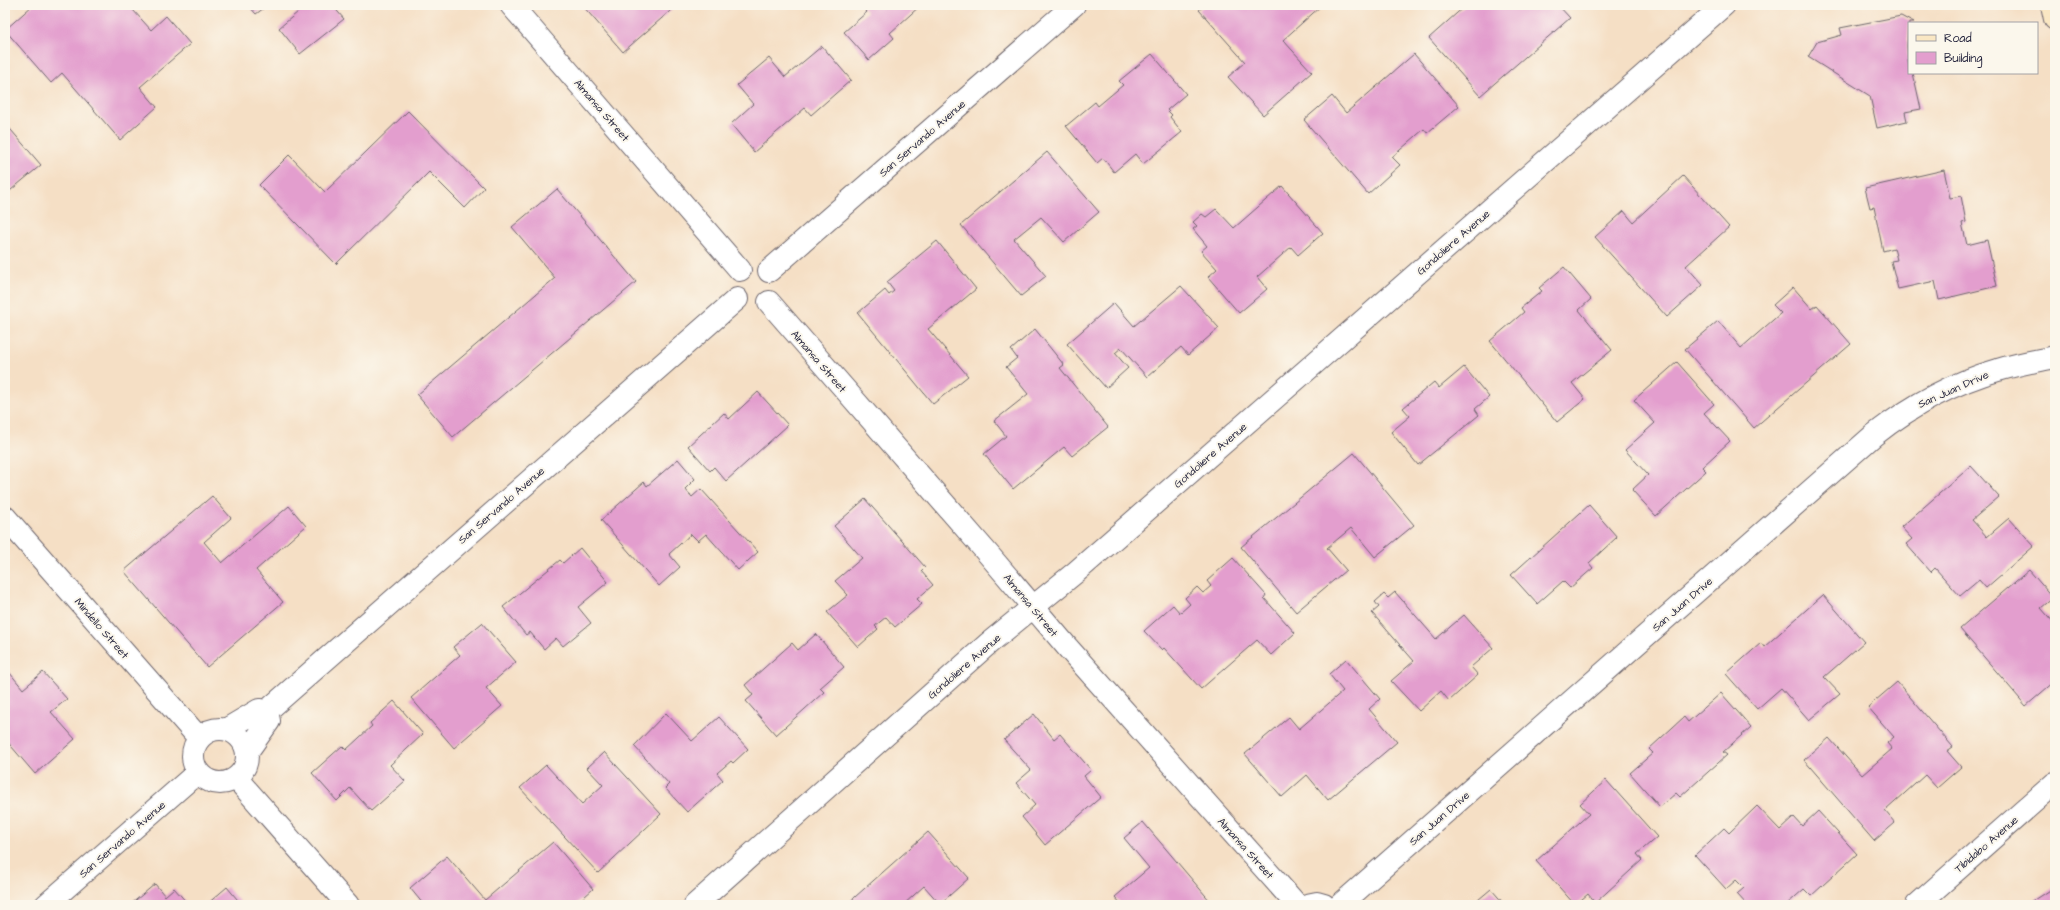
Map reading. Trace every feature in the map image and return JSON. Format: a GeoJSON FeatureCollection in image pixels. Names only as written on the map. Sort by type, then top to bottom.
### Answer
{"type":"FeatureCollection","features":[{"type":"Feature","properties":{"kind":"main road"},"geometry":{"type":"LineString","coordinates":[[2052,5],[2055,19]]}},
{"type":"Feature","properties":{"kind":"street","name":"Almansa Street"},"geometry":{"type":"LineString","coordinates":[[511,5],[740,270]]}},
{"type":"Feature","properties":{"kind":"street","name":"San Servando Avenue"},"geometry":{"type":"LineString","coordinates":[[769,271],[1074,5]]}},
{"type":"Feature","properties":{"kind":"street","name":"Gondoliere Avenue"},"geometry":{"type":"LineString","coordinates":[[695,905],[983,649],[1082,567],[1724,5]]}},
{"type":"Feature","properties":{"kind":"street"},"geometry":{"type":"LineString","coordinates":[[748,265],[757,265],[769,271],[773,276],[775,290],[769,302],[758,308],[752,308],[746,306],[737,299],[732,287],[736,275],[740,270],[748,265]]}},
{"type":"Feature","properties":{"kind":"street","name":"San Servando Avenue"},"geometry":{"type":"LineString","coordinates":[[200,738],[212,730],[227,729],[259,710],[267,711],[737,299]]}},
{"type":"Feature","properties":{"kind":"street","name":"Almansa Street"},"geometry":{"type":"LineString","coordinates":[[769,302],[1034,607],[1073,654],[1297,905]]}},
{"type":"Feature","properties":{"kind":"street","name":"San Juan Drive"},"geometry":{"type":"LineString","coordinates":[[1340,905],[1868,441],[1895,419],[1918,404],[1968,380],[1997,370],[2055,357]]}},
{"type":"Feature","properties":{"kind":"street","name":"Mindello Street"},"geometry":{"type":"LineString","coordinates":[[5,517],[200,738]]}},
{"type":"Feature","properties":{"kind":"street"},"geometry":{"type":"LineString","coordinates":[[200,738],[193,751],[193,759],[198,772],[204,778],[216,782],[228,781],[236,778],[245,766],[247,752],[269,722],[267,711]]}},
{"type":"Feature","properties":{"kind":"street"},"geometry":{"type":"LineString","coordinates":[[227,729],[241,738],[247,752]]}},
{"type":"Feature","properties":{"kind":"street","name":"San Servando Avenue"},"geometry":{"type":"LineString","coordinates":[[46,905],[198,772]]}},
{"type":"Feature","properties":{"kind":"street"},"geometry":{"type":"LineString","coordinates":[[236,778],[348,905]]}},
{"type":"Feature","properties":{"kind":"street","name":"Tibidabo Avenue"},"geometry":{"type":"LineString","coordinates":[[1916,905],[2055,783]]}},
{"type":"Feature","properties":{"kind":"street"},"geometry":{"type":"LineString","coordinates":[[1307,905],[1317,903],[1324,905]]}},
{"type":"Feature","properties":{"kind":"building"},"geometry":{"type":"Polygon","coordinates":[[[33,5],[139,5],[133,10],[151,30],[166,16],[190,44],[140,87],[157,107],[120,140],[62,73],[51,83],[5,30],[33,5]]]}},
{"type":"Feature","properties":{"kind":"building"},"geometry":{"type":"Polygon","coordinates":[[[248,5],[268,5],[256,14],[248,5]]]}},
{"type":"Feature","properties":{"kind":"building"},"geometry":{"type":"Polygon","coordinates":[[[293,5],[332,5],[344,19],[300,54],[279,28],[298,12],[293,5]]]}},
{"type":"Feature","properties":{"kind":"building"},"geometry":{"type":"Polygon","coordinates":[[[582,5],[677,5],[623,52],[582,5]]]}},
{"type":"Feature","properties":{"kind":"building"},"geometry":{"type":"Polygon","coordinates":[[[861,5],[921,5],[890,33],[894,38],[869,60],[844,32],[867,12],[861,5]]]}},
{"type":"Feature","properties":{"kind":"building"},"geometry":{"type":"Polygon","coordinates":[[[1205,5],[1322,5],[1283,40],[1312,72],[1263,115],[1228,77],[1245,62],[1199,10],[1205,5]]]}},
{"type":"Feature","properties":{"kind":"building"},"geometry":{"type":"Polygon","coordinates":[[[1466,5],[1558,5],[1570,18],[1480,96],[1429,38],[1466,5]]]}},
{"type":"Feature","properties":{"kind":"building"},"geometry":{"type":"Polygon","coordinates":[[[1901,16],[1912,22],[1908,22],[1908,74],[1913,74],[1921,109],[1905,112],[1907,121],[1877,128],[1870,96],[1808,57],[1817,42],[1842,35],[1840,28],[1901,16]]]}},
{"type":"Feature","properties":{"kind":"building"},"geometry":{"type":"Polygon","coordinates":[[[822,46],[851,80],[811,115],[805,108],[754,152],[731,124],[753,104],[737,85],[769,58],[785,77],[822,46]]]}},
{"type":"Feature","properties":{"kind":"building"},"geometry":{"type":"Polygon","coordinates":[[[1152,54],[1186,94],[1167,110],[1172,115],[1170,117],[1182,132],[1143,164],[1135,154],[1114,172],[1103,158],[1097,163],[1066,126],[1095,102],[1098,106],[1123,85],[1119,81],[1152,54]]]}},
{"type":"Feature","properties":{"kind":"building"},"geometry":{"type":"Polygon","coordinates":[[[1414,54],[1459,106],[1427,133],[1424,129],[1392,157],[1400,165],[1368,194],[1304,120],[1332,96],[1346,113],[1414,54]]]}},
{"type":"Feature","properties":{"kind":"building"},"geometry":{"type":"Polygon","coordinates":[[[408,111],[484,188],[465,208],[429,172],[336,264],[259,185],[289,155],[325,192],[408,111]]]}},
{"type":"Feature","properties":{"kind":"building"},"geometry":{"type":"Polygon","coordinates":[[[5,123],[41,165],[5,195],[5,123]]]}},
{"type":"Feature","properties":{"kind":"building"},"geometry":{"type":"Polygon","coordinates":[[[1047,152],[1099,212],[1064,242],[1041,217],[1014,239],[1046,276],[1021,296],[961,225],[1047,152]]]}},
{"type":"Feature","properties":{"kind":"building"},"geometry":{"type":"Polygon","coordinates":[[[1944,170],[1950,198],[1961,196],[1966,222],[1962,223],[1967,245],[1987,240],[1997,286],[1939,300],[1935,281],[1898,289],[1891,261],[1897,260],[1894,248],[1883,251],[1874,207],[1870,208],[1865,188],[1944,170]]]}},
{"type":"Feature","properties":{"kind":"building"},"geometry":{"type":"Polygon","coordinates":[[[1683,176],[1729,227],[1686,266],[1703,285],[1667,317],[1595,237],[1624,211],[1633,222],[1683,176]]]}},
{"type":"Feature","properties":{"kind":"building"},"geometry":{"type":"Polygon","coordinates":[[[1282,186],[1323,233],[1298,255],[1291,247],[1257,277],[1267,289],[1239,313],[1208,277],[1217,269],[1201,251],[1207,246],[1193,229],[1197,226],[1193,222],[1202,214],[1206,217],[1216,209],[1234,228],[1282,186]]]}},
{"type":"Feature","properties":{"kind":"building"},"geometry":{"type":"Polygon","coordinates":[[[557,189],[636,282],[453,437],[417,395],[555,278],[512,227],[557,189]]]}},
{"type":"Feature","properties":{"kind":"building"},"geometry":{"type":"Polygon","coordinates":[[[937,241],[976,289],[928,329],[968,376],[933,404],[858,313],[885,290],[889,295],[894,291],[887,282],[937,241]]]}},
{"type":"Feature","properties":{"kind":"building"},"geometry":{"type":"Polygon","coordinates":[[[1564,267],[1591,299],[1579,310],[1612,350],[1572,383],[1585,399],[1557,422],[1490,341],[1524,312],[1521,308],[1542,291],[1539,288],[1564,267]]]}},
{"type":"Feature","properties":{"kind":"building"},"geometry":{"type":"Polygon","coordinates":[[[1181,286],[1219,328],[1188,355],[1181,347],[1147,377],[1121,348],[1115,353],[1128,368],[1106,388],[1067,344],[1114,303],[1134,326],[1181,286]]]}},
{"type":"Feature","properties":{"kind":"building"},"geometry":{"type":"Polygon","coordinates":[[[1793,287],[1812,309],[1817,305],[1851,344],[1754,428],[1685,349],[1718,321],[1741,348],[1781,313],[1773,305],[1793,287]]]}},
{"type":"Feature","properties":{"kind":"building"},"geometry":{"type":"Polygon","coordinates":[[[1035,329],[1064,365],[1060,368],[1108,427],[1072,456],[1064,447],[1013,489],[984,454],[1006,436],[994,421],[1028,394],[1006,367],[1017,358],[1011,350],[1035,329]]]}},
{"type":"Feature","properties":{"kind":"building"},"geometry":{"type":"Polygon","coordinates":[[[1677,362],[1714,404],[1704,413],[1730,441],[1702,467],[1706,471],[1656,516],[1632,490],[1648,475],[1625,450],[1655,423],[1634,400],[1677,362]]]}},
{"type":"Feature","properties":{"kind":"building"},"geometry":{"type":"Polygon","coordinates":[[[1464,367],[1489,397],[1475,409],[1479,415],[1418,465],[1391,432],[1410,416],[1403,408],[1434,382],[1439,388],[1464,367]]]}},
{"type":"Feature","properties":{"kind":"building"},"geometry":{"type":"Polygon","coordinates":[[[758,392],[788,425],[726,481],[714,467],[710,471],[688,446],[724,413],[729,419],[758,392]]]}},
{"type":"Feature","properties":{"kind":"building"},"geometry":{"type":"Polygon","coordinates":[[[1354,453],[1414,525],[1375,557],[1351,528],[1327,548],[1346,570],[1296,612],[1241,547],[1354,453]]]}},
{"type":"Feature","properties":{"kind":"building"},"geometry":{"type":"Polygon","coordinates":[[[678,459],[695,479],[685,489],[692,497],[701,489],[758,552],[738,570],[706,534],[698,541],[691,534],[669,554],[680,567],[659,586],[601,520],[644,482],[647,486],[678,459]]]}},
{"type":"Feature","properties":{"kind":"building"},"geometry":{"type":"Polygon","coordinates":[[[1971,466],[1999,497],[1972,520],[1987,537],[2009,518],[2034,546],[1986,588],[1979,580],[1960,596],[1935,568],[1931,572],[1906,544],[1912,539],[1901,527],[1971,466]]]}},
{"type":"Feature","properties":{"kind":"building"},"geometry":{"type":"Polygon","coordinates":[[[212,496],[231,518],[204,542],[222,563],[289,506],[306,526],[256,570],[283,602],[207,667],[124,571],[212,496]]]}},
{"type":"Feature","properties":{"kind":"building"},"geometry":{"type":"Polygon","coordinates":[[[865,499],[925,567],[921,571],[933,585],[917,599],[922,604],[895,627],[886,617],[875,626],[878,629],[858,647],[827,612],[848,595],[835,581],[862,558],[834,526],[865,499]]]}},
{"type":"Feature","properties":{"kind":"building"},"geometry":{"type":"Polygon","coordinates":[[[1589,505],[1617,537],[1589,563],[1593,568],[1570,588],[1563,581],[1537,604],[1511,575],[1589,505]]]}},
{"type":"Feature","properties":{"kind":"building"},"geometry":{"type":"Polygon","coordinates":[[[580,548],[608,582],[578,607],[591,623],[563,646],[556,638],[544,649],[530,632],[526,635],[503,607],[560,560],[563,563],[580,548]]]}},
{"type":"Feature","properties":{"kind":"building"},"geometry":{"type":"Polygon","coordinates":[[[1233,558],[1266,595],[1264,598],[1295,633],[1271,655],[1257,640],[1201,689],[1164,648],[1162,650],[1144,631],[1173,605],[1180,613],[1190,604],[1185,598],[1197,587],[1203,593],[1211,586],[1207,581],[1233,558]]]}},
{"type":"Feature","properties":{"kind":"building"},"geometry":{"type":"Polygon","coordinates":[[[2029,570],[2053,598],[2041,608],[2055,624],[2055,681],[2026,706],[1960,629],[2029,570]]]}},
{"type":"Feature","properties":{"kind":"building"},"geometry":{"type":"Polygon","coordinates":[[[1395,592],[1436,639],[1464,615],[1493,648],[1471,667],[1478,675],[1449,701],[1441,691],[1419,711],[1391,681],[1414,661],[1372,613],[1379,607],[1375,602],[1384,594],[1388,598],[1395,592]]]}},
{"type":"Feature","properties":{"kind":"building"},"geometry":{"type":"Polygon","coordinates":[[[1823,595],[1864,642],[1824,677],[1840,694],[1809,720],[1781,688],[1757,709],[1726,674],[1761,643],[1764,647],[1823,595]]]}},
{"type":"Feature","properties":{"kind":"building"},"geometry":{"type":"Polygon","coordinates":[[[482,623],[516,662],[486,688],[502,706],[454,748],[411,698],[460,655],[453,647],[482,623]]]}},
{"type":"Feature","properties":{"kind":"building"},"geometry":{"type":"Polygon","coordinates":[[[816,634],[844,667],[820,688],[824,692],[776,735],[746,701],[753,695],[745,685],[792,643],[798,650],[816,634]]]}},
{"type":"Feature","properties":{"kind":"building"},"geometry":{"type":"Polygon","coordinates":[[[1346,659],[1380,699],[1369,709],[1397,742],[1328,800],[1307,775],[1282,797],[1245,754],[1289,717],[1299,729],[1343,691],[1329,674],[1346,659]]]}},
{"type":"Feature","properties":{"kind":"building"},"geometry":{"type":"Polygon","coordinates":[[[5,667],[23,689],[43,672],[67,699],[51,712],[75,739],[35,774],[5,739],[5,667]]]}},
{"type":"Feature","properties":{"kind":"building"},"geometry":{"type":"Polygon","coordinates":[[[1897,682],[1953,747],[1947,751],[1961,767],[1937,788],[1925,775],[1885,811],[1895,823],[1874,841],[1804,760],[1829,738],[1862,775],[1892,749],[1887,743],[1894,737],[1868,707],[1897,682]]]}},
{"type":"Feature","properties":{"kind":"building"},"geometry":{"type":"Polygon","coordinates":[[[1721,693],[1751,727],[1723,752],[1727,755],[1680,797],[1676,793],[1660,807],[1630,773],[1653,753],[1649,749],[1684,717],[1688,722],[1721,693]]]}},
{"type":"Feature","properties":{"kind":"building"},"geometry":{"type":"Polygon","coordinates":[[[394,701],[423,734],[390,765],[405,781],[371,811],[350,788],[337,801],[312,773],[342,746],[346,750],[372,726],[370,723],[394,701]]]}},
{"type":"Feature","properties":{"kind":"building"},"geometry":{"type":"Polygon","coordinates":[[[666,713],[692,741],[719,717],[748,749],[733,763],[731,761],[717,773],[723,780],[687,812],[665,788],[669,784],[634,746],[666,713]]]}},
{"type":"Feature","properties":{"kind":"building"},"geometry":{"type":"Polygon","coordinates":[[[1034,714],[1054,739],[1060,734],[1091,770],[1084,776],[1101,797],[1045,845],[1022,817],[1035,805],[1016,783],[1031,770],[1004,740],[1034,714]]]}},
{"type":"Feature","properties":{"kind":"building"},"geometry":{"type":"Polygon","coordinates":[[[604,752],[661,814],[598,873],[520,788],[546,765],[582,804],[603,785],[587,768],[604,752]]]}},
{"type":"Feature","properties":{"kind":"building"},"geometry":{"type":"Polygon","coordinates":[[[1606,780],[1657,837],[1637,854],[1642,860],[1595,903],[1588,894],[1575,905],[1536,861],[1589,814],[1580,804],[1606,780]]]}},
{"type":"Feature","properties":{"kind":"building"},"geometry":{"type":"Polygon","coordinates":[[[1757,806],[1780,830],[1794,817],[1802,826],[1818,811],[1857,854],[1811,896],[1804,889],[1786,905],[1747,905],[1737,894],[1744,888],[1736,880],[1726,889],[1695,855],[1724,828],[1729,833],[1757,806]]]}},
{"type":"Feature","properties":{"kind":"building"},"geometry":{"type":"Polygon","coordinates":[[[1143,822],[1211,902],[1208,905],[1122,905],[1115,897],[1149,868],[1124,838],[1143,822]]]}},
{"type":"Feature","properties":{"kind":"building"},"geometry":{"type":"Polygon","coordinates":[[[928,832],[969,878],[940,904],[924,886],[903,905],[846,905],[928,832]]]}},
{"type":"Feature","properties":{"kind":"building"},"geometry":{"type":"Polygon","coordinates":[[[553,842],[593,889],[575,905],[424,905],[410,888],[447,856],[485,900],[553,842]]]}},
{"type":"Feature","properties":{"kind":"building"},"geometry":{"type":"Polygon","coordinates":[[[155,884],[165,896],[174,888],[189,905],[130,905],[155,884]]]}},
{"type":"Feature","properties":{"kind":"building"},"geometry":{"type":"Polygon","coordinates":[[[227,887],[242,905],[206,905],[227,887]]]}},
{"type":"Feature","properties":{"kind":"building"},"geometry":{"type":"Polygon","coordinates":[[[2055,887],[2055,905],[2027,905],[2055,887]]]}},
{"type":"Feature","properties":{"kind":"building"},"geometry":{"type":"Polygon","coordinates":[[[1491,889],[1505,905],[1472,905],[1491,889]]]}}]}
